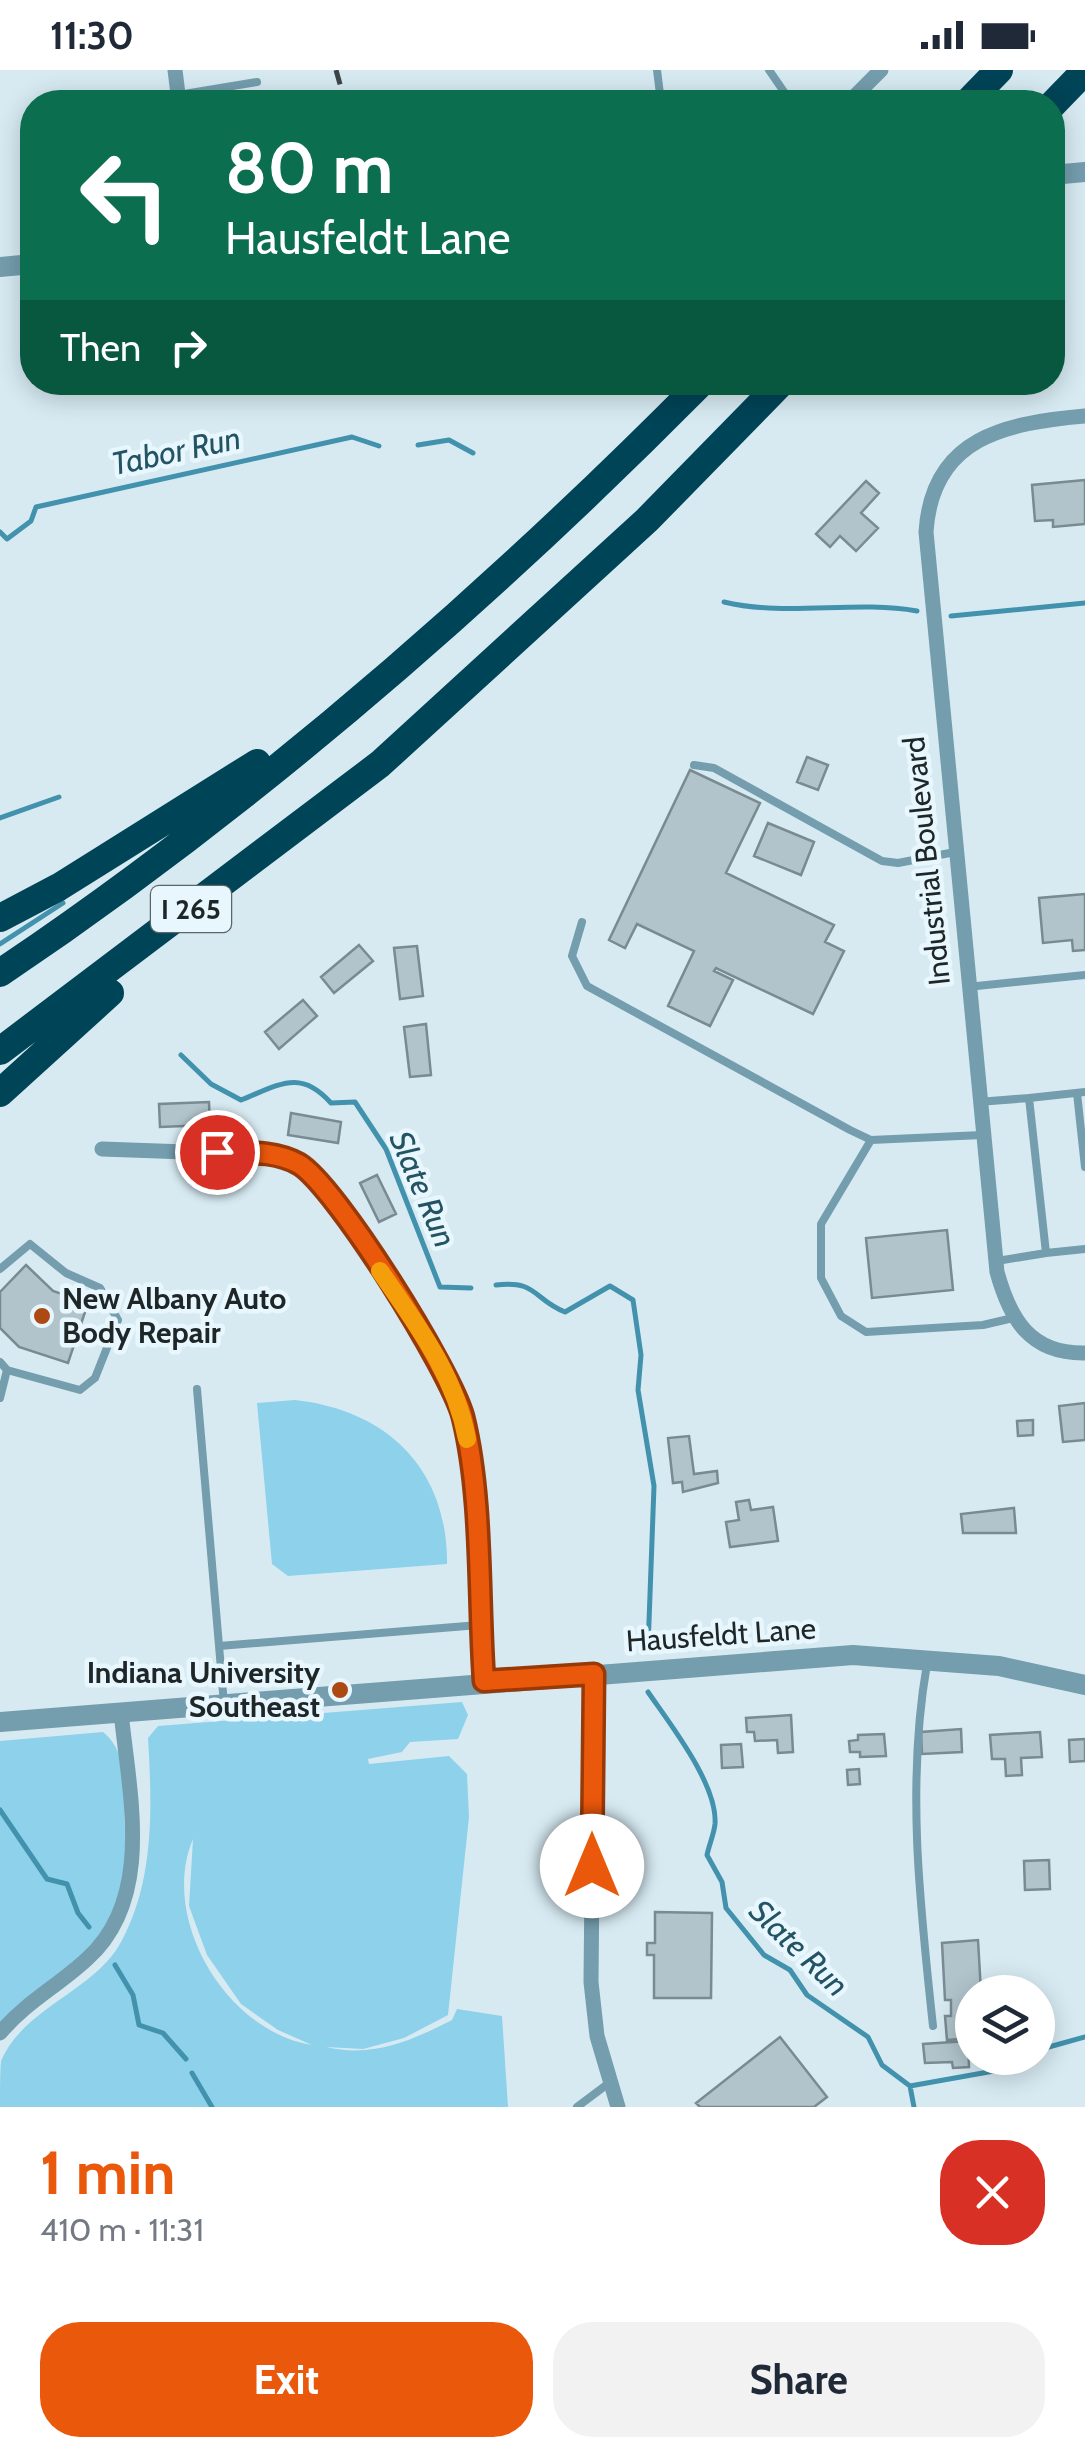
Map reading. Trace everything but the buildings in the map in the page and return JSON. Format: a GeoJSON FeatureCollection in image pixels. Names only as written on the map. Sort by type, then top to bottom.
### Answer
{"type":"FeatureCollection","features":[{"type":"Feature","properties":{"kind":"highway"},"geometry":{"type":"LineString","coordinates":[[980,90],[999,70]]}},
{"type":"Feature","properties":{"kind":"highway"},"geometry":{"type":"LineString","coordinates":[[1065,92],[1085,71]]}},
{"type":"Feature","properties":{"kind":"highway","name":"I 265"},"geometry":{"type":"LineString","coordinates":[[0,973],[207,824],[371,689],[462,612],[688,395]]}},
{"type":"Feature","properties":{"kind":"highway","name":"I 265"},"geometry":{"type":"LineString","coordinates":[[0,1052],[380,764],[647,520],[769,395]]}},
{"type":"Feature","properties":{"kind":"highway"},"geometry":{"type":"LineString","coordinates":[[0,918],[166,822],[371,689]]}},
{"type":"Feature","properties":{"kind":"highway"},"geometry":{"type":"LineString","coordinates":[[0,1093],[287,836]]}},
{"type":"Feature","properties":{"kind":"street"},"geometry":{"type":"LineString","coordinates":[[861,90],[881,70]]}},
{"type":"Feature","properties":{"kind":"street","name":"Industrial Boulevard"},"geometry":{"type":"LineString","coordinates":[[1013,1318],[994,1261],[934,652],[928,511],[942,474],[968,446],[1002,429],[1085,416]]}},
{"type":"Feature","properties":{"kind":"street"},"geometry":{"type":"LineString","coordinates":[[102,1149],[273,1155],[302,1166],[335,1201],[438,1356],[456,1395],[470,1459],[484,1681]]}},
{"type":"Feature","properties":{"kind":"street"},"geometry":{"type":"LineString","coordinates":[[1013,1318],[1045,1347],[1085,1353]]}},
{"type":"Feature","properties":{"kind":"street","name":"Hausfeldt Lane"},"geometry":{"type":"LineString","coordinates":[[0,1722],[797,1658],[928,1659],[1040,1673],[1085,1685]]}},
{"type":"Feature","properties":{"kind":"street"},"geometry":{"type":"LineString","coordinates":[[594,1674],[591,1982],[597,2036],[618,2107]]}},
{"type":"Feature","properties":{"kind":"street"},"geometry":{"type":"LineString","coordinates":[[0,2033],[20,2009],[85,1962],[118,1922],[129,1882],[132,1840],[121,1712]]}},
{"type":"Feature","properties":{"kind":"lane"},"geometry":{"type":"LineString","coordinates":[[219,90],[256,82]]}},
{"type":"Feature","properties":{"kind":"lane"},"geometry":{"type":"LineString","coordinates":[[694,765],[714,768],[882,861],[898,863],[955,852]]}},
{"type":"Feature","properties":{"kind":"lane"},"geometry":{"type":"LineString","coordinates":[[582,922],[572,956],[587,986],[871,1140],[982,1135]]}},
{"type":"Feature","properties":{"kind":"lane"},"geometry":{"type":"LineString","coordinates":[[967,987],[1085,974]]}},
{"type":"Feature","properties":{"kind":"lane"},"geometry":{"type":"LineString","coordinates":[[978,1102],[1081,1092],[1085,1167]]}},
{"type":"Feature","properties":{"kind":"lane"},"geometry":{"type":"LineString","coordinates":[[1029,1098],[1046,1253]]}},
{"type":"Feature","properties":{"kind":"lane"},"geometry":{"type":"LineString","coordinates":[[871,1140],[821,1224],[821,1278],[841,1316],[866,1332],[983,1325],[1013,1318]]}},
{"type":"Feature","properties":{"kind":"lane"},"geometry":{"type":"LineString","coordinates":[[0,1269],[30,1244],[66,1273],[100,1288],[118,1320],[95,1378],[80,1390],[3,1366],[0,1398]]}},
{"type":"Feature","properties":{"kind":"lane"},"geometry":{"type":"LineString","coordinates":[[994,1261],[1085,1249]]}},
{"type":"Feature","properties":{"kind":"lane"},"geometry":{"type":"LineString","coordinates":[[196,1389],[224,1704]]}},
{"type":"Feature","properties":{"kind":"lane"},"geometry":{"type":"LineString","coordinates":[[219,1646],[480,1625]]}},
{"type":"Feature","properties":{"kind":"lane"},"geometry":{"type":"LineString","coordinates":[[928,1659],[918,1726],[917,1816],[933,2026]]}},
{"type":"Feature","properties":{"kind":"lane"},"geometry":{"type":"LineString","coordinates":[[578,2107],[591,2092],[609,2084]]}},
{"type":"Feature","properties":{"kind":"shaded area"},"geometry":{"type":"Polygon","coordinates":[[[295,1400],[358,1416],[406,1450],[424,1473],[437,1500],[445,1530],[447,1564],[288,1576],[272,1564],[257,1403],[295,1400]]]}},
{"type":"Feature","properties":{"kind":"shaded area"},"geometry":{"type":"Polygon","coordinates":[[[462,1702],[468,1715],[458,1739],[410,1742],[402,1752],[368,1759],[369,1764],[449,1756],[467,1774],[469,1817],[448,2015],[404,2038],[363,2049],[326,2047],[359,2050],[391,2046],[452,2020],[457,2009],[502,2016],[508,2107],[0,2107],[1,2061],[12,2042],[42,2013],[95,1974],[121,1942],[132,1918],[149,1842],[148,1738],[158,1726],[462,1702]],[[193,1839],[185,1870],[185,1903],[193,1936],[208,1967],[228,1995],[253,2019],[281,2036],[312,2045],[278,2030],[241,2004],[207,1955],[189,1906],[193,1839]]]}},
{"type":"Feature","properties":{"kind":"shaded area"},"geometry":{"type":"Polygon","coordinates":[[[103,1732],[119,1755],[123,1773],[125,1854],[117,1907],[111,1923],[91,1950],[0,2031],[0,1741],[103,1732]]]}},
{"type":"Feature","properties":{"kind":"waterway","name":"Tabor Run"},"geometry":{"type":"LineString","coordinates":[[0,532],[7,539],[31,521],[36,507],[352,437],[379,446]]}},
{"type":"Feature","properties":{"kind":"waterway","name":"Tabor Run"},"geometry":{"type":"LineString","coordinates":[[418,445],[449,440],[473,453]]}},
{"type":"Feature","properties":{"kind":"waterway","name":"Tabor Run"},"geometry":{"type":"LineString","coordinates":[[724,602],[772,608],[869,607],[917,611]]}},
{"type":"Feature","properties":{"kind":"waterway","name":"Tabor Run"},"geometry":{"type":"LineString","coordinates":[[951,616],[1085,603]]}},
{"type":"Feature","properties":{"kind":"waterway"},"geometry":{"type":"LineString","coordinates":[[0,818],[59,797]]}},
{"type":"Feature","properties":{"kind":"waterway"},"geometry":{"type":"LineString","coordinates":[[0,944],[63,903]]}},
{"type":"Feature","properties":{"kind":"waterway","name":"Slate Run"},"geometry":{"type":"LineString","coordinates":[[181,1055],[211,1084],[241,1100],[278,1085],[299,1083],[320,1092],[331,1103],[355,1102],[386,1149],[440,1287],[471,1288]]}},
{"type":"Feature","properties":{"kind":"waterway","name":"Slate Run"},"geometry":{"type":"LineString","coordinates":[[496,1285],[520,1285],[565,1312],[610,1286],[633,1300],[641,1355],[638,1390],[654,1486],[648,1649]]}},
{"type":"Feature","properties":{"kind":"waterway","name":"Slate Run"},"geometry":{"type":"LineString","coordinates":[[648,1692],[691,1755],[709,1791],[715,1824],[707,1855],[722,1882],[726,1908],[764,1955],[790,1970],[807,1995],[868,2037],[882,2065],[910,2086],[914,2107]]}},
{"type":"Feature","properties":{"kind":"waterway"},"geometry":{"type":"LineString","coordinates":[[0,1810],[47,1879],[67,1884],[78,1913],[89,1927]]}},
{"type":"Feature","properties":{"kind":"waterway"},"geometry":{"type":"LineString","coordinates":[[115,1965],[133,1995],[139,2025],[163,2033],[186,2059]]}},
{"type":"Feature","properties":{"kind":"waterway"},"geometry":{"type":"LineString","coordinates":[[1055,2045],[1085,2037]]}},
{"type":"Feature","properties":{"kind":"waterway"},"geometry":{"type":"LineString","coordinates":[[192,2073],[212,2107]]}},
{"type":"Feature","properties":{"kind":"waterway"},"geometry":{"type":"LineString","coordinates":[[910,2086],[972,2075]]}},
{"type":"Feature","properties":{"kind":"railway"},"geometry":{"type":"LineString","coordinates":[[336,70],[342,90]]}},
{"type":"Feature","properties":{"kind":"slow traffic"},"geometry":{"type":"LineString","coordinates":[[380,1271],[438,1356],[456,1395],[467,1439]]}},
{"type":"Feature","properties":{"kind":"place","name":"New Albany Auto Body Repair"},"geometry":{"type":"Point","coordinates":[42,1316]}},
{"type":"Feature","properties":{"kind":"place","name":"Indiana University Southeast"},"geometry":{"type":"Point","coordinates":[340,1690]}},
{"type":"Feature","properties":{"kind":"route"},"geometry":{"type":"LineString","coordinates":[[217,1152],[273,1155],[302,1166],[314,1176],[335,1201],[438,1356],[463,1416],[470,1459],[484,1681],[594,1674],[592,1866]]}}]}
